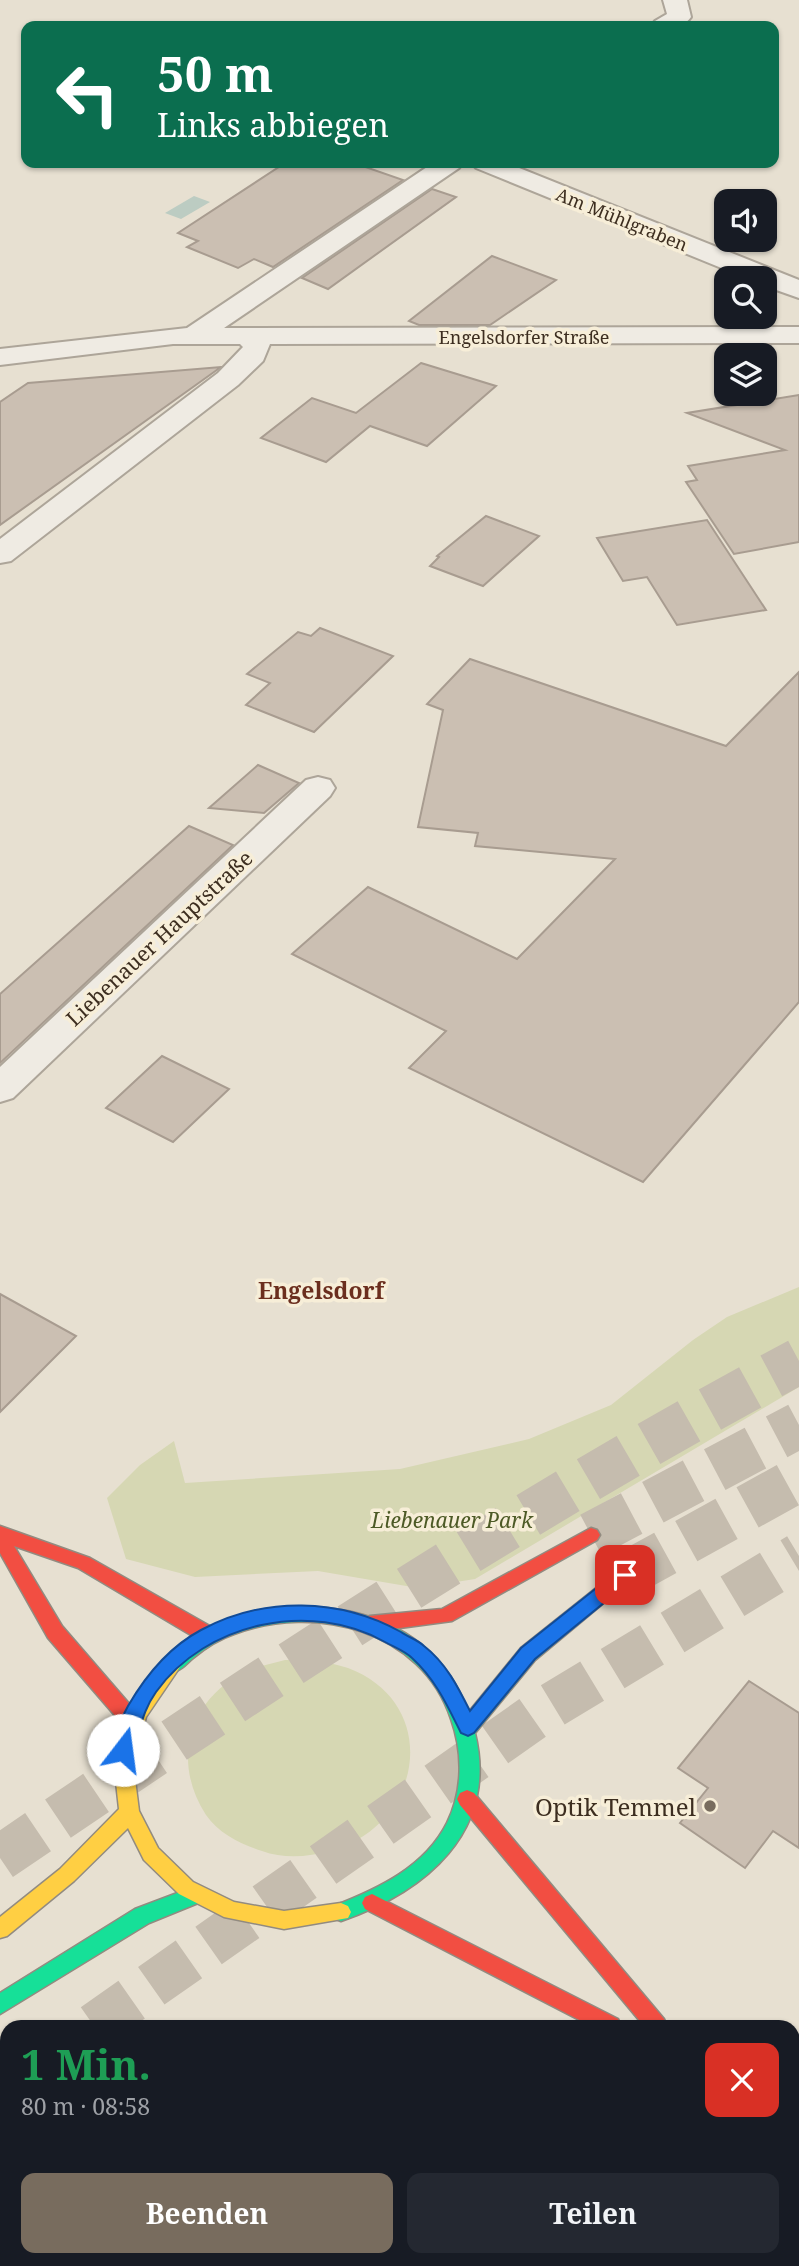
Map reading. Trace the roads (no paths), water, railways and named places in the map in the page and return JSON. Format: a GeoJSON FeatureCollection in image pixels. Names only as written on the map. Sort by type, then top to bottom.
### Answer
{"type":"FeatureCollection","features":[{"type":"Feature","properties":{"kind":"main road"},"geometry":{"type":"LineString","coordinates":[[0,1535],[84,1563],[208,1635]]}},
{"type":"Feature","properties":{"kind":"main road"},"geometry":{"type":"LineString","coordinates":[[0,1535],[55,1632],[131,1720]]}},
{"type":"Feature","properties":{"kind":"main road"},"geometry":{"type":"LineString","coordinates":[[370,1625],[446,1616],[591,1535]]}},
{"type":"Feature","properties":{"kind":"main road"},"geometry":{"type":"LineString","coordinates":[[468,1727],[528,1654],[625,1575]]}},
{"type":"Feature","properties":{"kind":"main road"},"geometry":{"type":"LineString","coordinates":[[293,1613],[330,1614],[370,1625],[418,1651],[448,1685],[468,1727],[472,1761],[467,1798],[453,1831],[432,1861],[404,1885],[372,1903],[328,1916],[281,1920],[239,1913],[196,1895],[153,1857],[128,1814],[122,1783],[123,1750],[131,1720],[150,1686],[176,1658],[208,1635],[246,1620],[293,1613]]}},
{"type":"Feature","properties":{"kind":"main road"},"geometry":{"type":"LineString","coordinates":[[467,1798],[524,1870],[652,2020]]}},
{"type":"Feature","properties":{"kind":"main road"},"geometry":{"type":"LineString","coordinates":[[0,1929],[39,1902],[85,1860],[128,1814]]}},
{"type":"Feature","properties":{"kind":"main road"},"geometry":{"type":"LineString","coordinates":[[0,2004],[142,1916],[196,1895]]}},
{"type":"Feature","properties":{"kind":"main road"},"geometry":{"type":"LineString","coordinates":[[372,1903],[599,2020]]}},
{"type":"Feature","properties":{"kind":"street"},"geometry":{"type":"LineString","coordinates":[[672,21],[679,17],[675,0]]}},
{"type":"Feature","properties":{"kind":"street"},"geometry":{"type":"LineString","coordinates":[[193,336],[443,168]]}},
{"type":"Feature","properties":{"kind":"street","name":"Am Mühlgraben"},"geometry":{"type":"LineString","coordinates":[[497,168],[799,290]]}},
{"type":"Feature","properties":{"kind":"street","name":"Engelsdorfer Straße"},"geometry":{"type":"LineString","coordinates":[[0,357],[173,336],[249,338],[799,335]]}},
{"type":"Feature","properties":{"kind":"street"},"geometry":{"type":"LineString","coordinates":[[0,554],[228,379],[253,355],[257,346],[249,338]]}},
{"type":"Feature","properties":{"kind":"street","name":"Liebenauer Hauptstraße"},"geometry":{"type":"LineString","coordinates":[[0,1089],[318,788]]}},
{"type":"Feature","properties":{"kind":"tunnel"},"geometry":{"type":"LineString","coordinates":[[0,1858],[195,1726],[393,1599],[593,1476],[799,1361]]}},
{"type":"Feature","properties":{"kind":"tunnel"},"geometry":{"type":"LineString","coordinates":[[591,1535],[799,1425]]}},
{"type":"Feature","properties":{"kind":"tunnel"},"geometry":{"type":"LineString","coordinates":[[625,1575],[799,1479]]}},
{"type":"Feature","properties":{"kind":"tunnel"},"geometry":{"type":"LineString","coordinates":[[103,2020],[541,1712],[799,1556]]}},
{"type":"Feature","properties":{"kind":"place","name":"Optik Temmel"},"geometry":{"type":"Point","coordinates":[710,1806]}},
{"type":"Feature","properties":{"kind":"district","name":"Engelsdorf"},"geometry":{"type":"Point","coordinates":[321,1290]}},
{"type":"Feature","properties":{"kind":"park label","name":"Liebenauer Park"},"geometry":{"type":"Point","coordinates":[452,1520]}}]}
